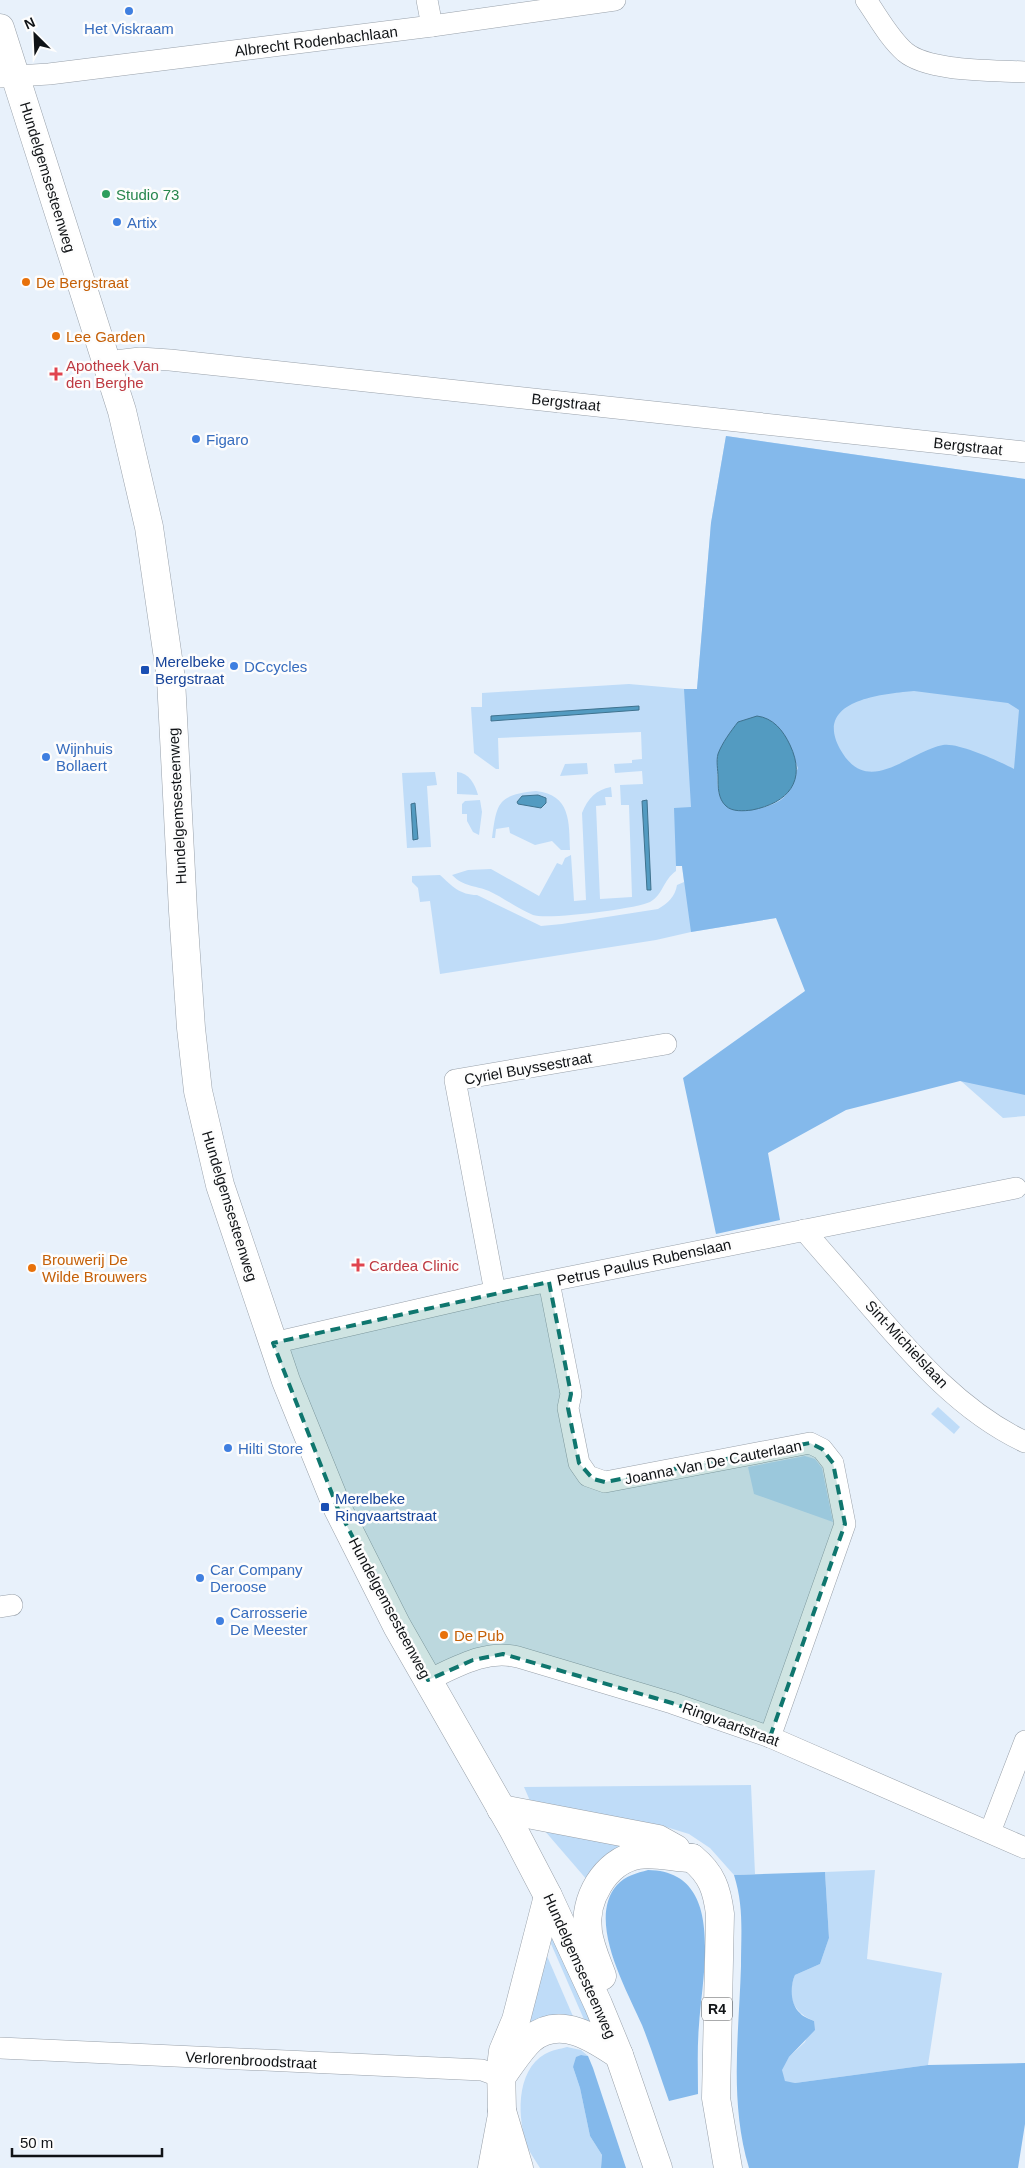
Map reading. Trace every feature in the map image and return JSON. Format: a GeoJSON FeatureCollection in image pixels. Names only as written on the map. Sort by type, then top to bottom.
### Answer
{"type":"FeatureCollection","features":[{"type":"Feature","properties":{"kind":"main road","name":"Hundelgemsesteenweg"},"geometry":{"type":"LineString","coordinates":[[0,28],[8,76],[107,362],[122,411],[140,483],[159,588],[170,671],[183,911],[190,1014],[198,1091],[220,1185],[273,1343],[311,1445],[338,1510],[397,1626],[548,1896],[598,2004],[619,2055],[658,2168]]}},
{"type":"Feature","properties":{"kind":"main road","name":"R4"},"geometry":{"type":"LineString","coordinates":[[501,1809],[658,1839],[692,1858],[704,1867],[714,1881],[720,1914],[716,2098],[728,2168]]}},
{"type":"Feature","properties":{"kind":"main road"},"geometry":{"type":"LineString","coordinates":[[598,2004],[603,1978],[588,1932],[588,1912],[596,1888],[608,1872],[620,1862],[638,1855],[692,1858]]}},
{"type":"Feature","properties":{"kind":"main road"},"geometry":{"type":"LineString","coordinates":[[492,2168],[502,2111],[501,2077],[503,2051],[516,2020],[548,1896]]}},
{"type":"Feature","properties":{"kind":"main road"},"geometry":{"type":"LineString","coordinates":[[501,2077],[532,2039],[546,2030],[562,2028],[575,2030],[598,2041],[619,2055]]}},
{"type":"Feature","properties":{"kind":"main road"},"geometry":{"type":"LineString","coordinates":[[502,2111],[519,2168]]}},
{"type":"Feature","properties":{"kind":"street"},"geometry":{"type":"LineString","coordinates":[[427,0],[432,26]]}},
{"type":"Feature","properties":{"kind":"street","name":"Albrecht Rodenbachlaan"},"geometry":{"type":"LineString","coordinates":[[8,76],[41,74],[432,26],[608,0]]}},
{"type":"Feature","properties":{"kind":"street"},"geometry":{"type":"LineString","coordinates":[[866,0],[906,52],[922,61],[946,67],[1025,72]]}},
{"type":"Feature","properties":{"kind":"street"},"geometry":{"type":"LineString","coordinates":[[884,25],[886,0]]}},
{"type":"Feature","properties":{"kind":"street","name":"Bergstraat"},"geometry":{"type":"LineString","coordinates":[[107,362],[140,358],[170,360],[1025,452]]}},
{"type":"Feature","properties":{"kind":"street","name":"Cyriel Buyssestraat"},"geometry":{"type":"LineString","coordinates":[[496,1292],[455,1080],[666,1044]]}},
{"type":"Feature","properties":{"kind":"street","name":"Petrus Paulus Rubenslaan"},"geometry":{"type":"LineString","coordinates":[[273,1343],[496,1292],[1016,1188]]}},
{"type":"Feature","properties":{"kind":"street","name":"Sint-Michielslaan"},"geometry":{"type":"LineString","coordinates":[[804,1230],[923,1366],[974,1410],[1025,1442]]}},
{"type":"Feature","properties":{"kind":"street","name":"Joanna Van De Cauterlaan"},"geometry":{"type":"LineString","coordinates":[[549,1282],[571,1394],[568,1408],[580,1463],[588,1476],[605,1482],[810,1443],[822,1449],[833,1463],[845,1524],[770,1737]]}},
{"type":"Feature","properties":{"kind":"street","name":"Ringvaartstraat"},"geometry":{"type":"LineString","coordinates":[[428,1680],[473,1660],[493,1654],[503,1654],[672,1703],[770,1737],[1025,1848]]}},
{"type":"Feature","properties":{"kind":"street"},"geometry":{"type":"LineString","coordinates":[[990,1832],[1025,1741]]}},
{"type":"Feature","properties":{"kind":"street","name":"Verlorenbroodstraat"},"geometry":{"type":"LineString","coordinates":[[0,2048],[482,2070],[501,2077]]}},
{"type":"Feature","properties":{"kind":"highlighted area"},"geometry":{"type":"Polygon","coordinates":[[[549,1282],[571,1394],[568,1408],[579,1463],[593,1479],[605,1482],[810,1443],[822,1449],[833,1463],[845,1524],[770,1737],[672,1703],[503,1654],[473,1660],[428,1680],[338,1509],[273,1343],[549,1282]]]}},
{"type":"Feature","properties":{"kind":"shaded area"},"geometry":{"type":"Polygon","coordinates":[[[726,436],[1025,479],[1025,1116],[1003,1118],[776,918],[691,932],[656,940],[440,974],[430,901],[420,902],[418,888],[412,882],[412,876],[440,875],[461,892],[477,895],[541,926],[658,909],[675,893],[677,885],[684,882],[682,866],[676,866],[676,871],[668,879],[658,895],[650,902],[642,905],[592,913],[541,916],[527,913],[489,891],[465,884],[452,875],[468,870],[491,869],[539,896],[557,863],[562,865],[565,858],[571,855],[574,901],[586,900],[582,813],[593,796],[601,790],[611,787],[612,797],[605,797],[606,805],[596,806],[600,899],[632,897],[629,805],[621,805],[620,785],[643,784],[642,771],[615,773],[614,764],[632,763],[632,760],[642,759],[641,732],[498,738],[499,769],[496,769],[474,753],[471,707],[482,707],[482,693],[629,684],[697,690],[711,523],[726,436]]]}},
{"type":"Feature","properties":{"kind":"shaded area"},"geometry":{"type":"Polygon","coordinates":[[[726,436],[1025,479],[1025,1095],[960,1081],[846,1110],[768,1153],[780,1220],[716,1234],[683,1078],[805,991],[776,918],[691,932],[682,866],[676,866],[674,808],[691,807],[684,689],[697,689],[711,523],[726,436]],[[914,691],[869,698],[843,710],[836,720],[834,733],[840,749],[851,763],[863,770],[875,772],[902,763],[929,749],[950,745],[979,753],[1014,769],[1019,710],[1008,703],[914,691]],[[786,738],[717,756],[718,791],[722,801],[727,806],[743,810],[763,808],[780,801],[785,796],[798,768],[786,738]]]}},
{"type":"Feature","properties":{"kind":"shaded area"},"geometry":{"type":"Polygon","coordinates":[[[639,706],[639,710],[491,721],[491,716],[639,706]]]}},
{"type":"Feature","properties":{"kind":"shaded area"},"geometry":{"type":"Polygon","coordinates":[[[757,716],[773,722],[781,730],[790,745],[795,758],[795,780],[791,788],[776,802],[752,810],[735,810],[726,806],[720,796],[718,754],[724,741],[738,722],[757,716]]]}},
{"type":"Feature","properties":{"kind":"shaded area"},"geometry":{"type":"Polygon","coordinates":[[[587,763],[588,774],[560,776],[565,764],[587,763]]]}},
{"type":"Feature","properties":{"kind":"shaded area"},"geometry":{"type":"Polygon","coordinates":[[[435,772],[437,785],[427,786],[431,847],[407,848],[402,773],[435,772]]]}},
{"type":"Feature","properties":{"kind":"shaded area"},"geometry":{"type":"Polygon","coordinates":[[[457,772],[465,774],[471,780],[478,795],[457,794],[457,772]]]}},
{"type":"Feature","properties":{"kind":"shaded area"},"geometry":{"type":"Polygon","coordinates":[[[536,791],[556,798],[562,804],[568,820],[570,850],[561,850],[552,841],[535,845],[510,833],[509,827],[496,829],[495,838],[492,838],[496,816],[501,803],[513,795],[536,791]]]}},
{"type":"Feature","properties":{"kind":"shaded area"},"geometry":{"type":"Polygon","coordinates":[[[538,795],[546,798],[546,803],[541,808],[518,804],[517,802],[522,796],[538,795]]]}},
{"type":"Feature","properties":{"kind":"shaded area"},"geometry":{"type":"Polygon","coordinates":[[[480,800],[482,812],[479,835],[473,832],[467,821],[467,814],[462,814],[462,804],[465,801],[480,800]]]}},
{"type":"Feature","properties":{"kind":"shaded area"},"geometry":{"type":"Polygon","coordinates":[[[647,800],[651,890],[647,890],[642,801],[647,800]]]}},
{"type":"Feature","properties":{"kind":"shaded area"},"geometry":{"type":"Polygon","coordinates":[[[415,803],[418,839],[413,840],[411,804],[415,803]]]}},
{"type":"Feature","properties":{"kind":"shaded area"},"geometry":{"type":"Polygon","coordinates":[[[938,1407],[960,1427],[954,1434],[931,1414],[938,1407]]]}},
{"type":"Feature","properties":{"kind":"shaded area"},"geometry":{"type":"Polygon","coordinates":[[[805,1456],[815,1459],[822,1468],[833,1522],[754,1494],[748,1467],[805,1456]]]}},
{"type":"Feature","properties":{"kind":"shaded area"},"geometry":{"type":"Polygon","coordinates":[[[751,1785],[755,1874],[734,1875],[710,1848],[689,1834],[663,1826],[531,1803],[524,1787],[751,1785]]]}},
{"type":"Feature","properties":{"kind":"shaded area"},"geometry":{"type":"Polygon","coordinates":[[[538,1823],[639,1842],[588,1881],[538,1823]]]}},
{"type":"Feature","properties":{"kind":"shaded area"},"geometry":{"type":"Polygon","coordinates":[[[648,1870],[673,1875],[690,1887],[700,1906],[704,1929],[705,1954],[698,2042],[698,2094],[669,2101],[642,2025],[619,1975],[607,1935],[606,1917],[609,1900],[617,1885],[627,1877],[648,1870]]]}},
{"type":"Feature","properties":{"kind":"shaded area"},"geometry":{"type":"Polygon","coordinates":[[[875,1870],[867,1959],[942,1973],[928,2065],[795,2083],[785,2082],[781,2070],[789,2057],[805,2042],[814,2021],[796,2008],[793,2003],[791,1990],[795,1975],[820,1964],[829,1938],[825,1872],[875,1870]]]}},
{"type":"Feature","properties":{"kind":"shaded area"},"geometry":{"type":"Polygon","coordinates":[[[825,1872],[829,1938],[820,1964],[795,1975],[792,1984],[794,2005],[803,2016],[814,2021],[815,2030],[789,2057],[782,2070],[785,2081],[795,2083],[928,2065],[1025,2063],[1025,2124],[1018,2168],[749,2168],[739,2118],[737,2093],[741,1909],[734,1875],[825,1872]]]}},
{"type":"Feature","properties":{"kind":"shaded area"},"geometry":{"type":"Polygon","coordinates":[[[551,1929],[594,2026],[586,2024],[548,1937],[551,1929]]]}},
{"type":"Feature","properties":{"kind":"shaded area"},"geometry":{"type":"Polygon","coordinates":[[[544,1949],[575,2021],[526,2032],[544,1949]]]}},
{"type":"Feature","properties":{"kind":"shaded area"},"geometry":{"type":"Polygon","coordinates":[[[567,2047],[581,2050],[588,2056],[581,2055],[573,2067],[580,2088],[590,2136],[602,2155],[601,2168],[540,2168],[529,2151],[524,2137],[521,2097],[528,2072],[535,2062],[545,2054],[567,2047]]]}},
{"type":"Feature","properties":{"kind":"shaded area"},"geometry":{"type":"Polygon","coordinates":[[[581,2055],[588,2056],[593,2068],[626,2168],[601,2168],[602,2155],[590,2136],[580,2088],[573,2067],[576,2057],[581,2055]]]}},
{"type":"Feature","properties":{"kind":"place","name":"Het Viskraam"},"geometry":{"type":"Point","coordinates":[129,11]}},
{"type":"Feature","properties":{"kind":"place","name":"Studio 73"},"geometry":{"type":"Point","coordinates":[106,194]}},
{"type":"Feature","properties":{"kind":"place","name":"Artix"},"geometry":{"type":"Point","coordinates":[117,222]}},
{"type":"Feature","properties":{"kind":"place","name":"De Bergstraat"},"geometry":{"type":"Point","coordinates":[26,282]}},
{"type":"Feature","properties":{"kind":"place","name":"Lee Garden"},"geometry":{"type":"Point","coordinates":[56,336]}},
{"type":"Feature","properties":{"kind":"place","name":"Apotheek Van den Berghe"},"geometry":{"type":"Point","coordinates":[56,374]}},
{"type":"Feature","properties":{"kind":"place","name":"Figaro"},"geometry":{"type":"Point","coordinates":[196,439]}},
{"type":"Feature","properties":{"kind":"place","name":"DCcycles"},"geometry":{"type":"Point","coordinates":[234,666]}},
{"type":"Feature","properties":{"kind":"place","name":"Merelbeke Bergstraat"},"geometry":{"type":"Point","coordinates":[145,670]}},
{"type":"Feature","properties":{"kind":"place","name":"Wijnhuis Bollaert"},"geometry":{"type":"Point","coordinates":[46,757]}},
{"type":"Feature","properties":{"kind":"place","name":"Cardea Clinic"},"geometry":{"type":"Point","coordinates":[358,1265]}},
{"type":"Feature","properties":{"kind":"place","name":"Brouwerij De Wilde Brouwers"},"geometry":{"type":"Point","coordinates":[32,1268]}},
{"type":"Feature","properties":{"kind":"place","name":"Hilti Store"},"geometry":{"type":"Point","coordinates":[228,1448]}},
{"type":"Feature","properties":{"kind":"place","name":"Merelbeke Ringvaartstraat"},"geometry":{"type":"Point","coordinates":[325,1507]}},
{"type":"Feature","properties":{"kind":"place","name":"Car Company Deroose"},"geometry":{"type":"Point","coordinates":[200,1578]}},
{"type":"Feature","properties":{"kind":"place","name":"Carrosserie De Meester"},"geometry":{"type":"Point","coordinates":[220,1621]}},
{"type":"Feature","properties":{"kind":"place","name":"De Pub"},"geometry":{"type":"Point","coordinates":[444,1635]}}]}
